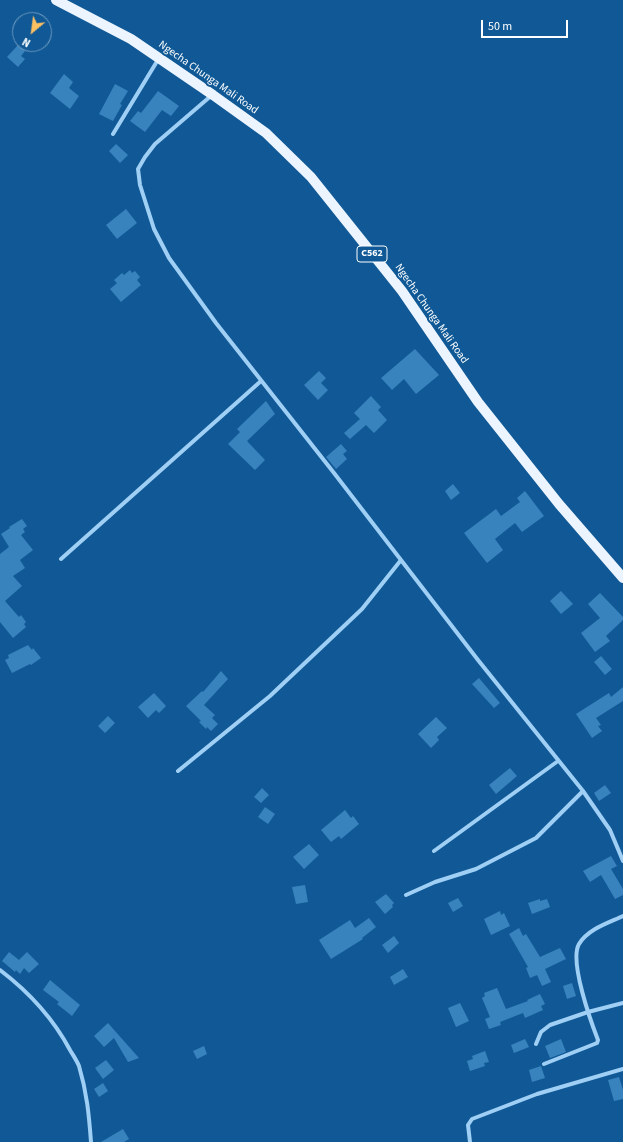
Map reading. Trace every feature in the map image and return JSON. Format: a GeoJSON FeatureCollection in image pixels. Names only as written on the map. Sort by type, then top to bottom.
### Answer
{"type":"FeatureCollection","features":[{"type":"Feature","properties":{"kind":"main road","name":"Ngecha Chunga Mali Road"},"geometry":{"type":"LineString","coordinates":[[56,0],[131,39],[213,95],[266,133],[311,177],[402,291],[478,402],[559,504],[623,578]]}},
{"type":"Feature","properties":{"kind":"street"},"geometry":{"type":"LineString","coordinates":[[113,134],[159,58]]}},
{"type":"Feature","properties":{"kind":"street"},"geometry":{"type":"LineString","coordinates":[[213,95],[156,144],[138,169],[140,185],[154,229],[169,258],[216,323],[478,660],[583,791],[610,830],[623,861]]}},
{"type":"Feature","properties":{"kind":"street"},"geometry":{"type":"LineString","coordinates":[[61,559],[261,380]]}},
{"type":"Feature","properties":{"kind":"street"},"geometry":{"type":"LineString","coordinates":[[178,771],[270,696],[362,609],[401,560]]}},
{"type":"Feature","properties":{"kind":"street"},"geometry":{"type":"LineString","coordinates":[[434,851],[558,761]]}},
{"type":"Feature","properties":{"kind":"street"},"geometry":{"type":"LineString","coordinates":[[406,895],[435,882],[476,869],[536,838],[583,791]]}},
{"type":"Feature","properties":{"kind":"street"},"geometry":{"type":"LineString","coordinates":[[544,1064],[597,1043],[598,1040],[588,1012],[576,963],[578,944],[588,933],[623,916]]}},
{"type":"Feature","properties":{"kind":"street"},"geometry":{"type":"LineString","coordinates":[[0,970],[17,983],[47,1014],[65,1041],[78,1065],[88,1102],[91,1142]]}},
{"type":"Feature","properties":{"kind":"street"},"geometry":{"type":"LineString","coordinates":[[536,1044],[541,1032],[546,1027],[588,1012],[623,1003]]}},
{"type":"Feature","properties":{"kind":"street"},"geometry":{"type":"LineString","coordinates":[[470,1142],[468,1125],[472,1119],[537,1094],[623,1069]]}},
{"type":"Feature","properties":{"kind":"building"},"geometry":{"type":"Polygon","coordinates":[[[12,52],[24,52],[21,56],[25,59],[18,67],[7,57],[12,52]]]}},
{"type":"Feature","properties":{"kind":"building"},"geometry":{"type":"Polygon","coordinates":[[[64,74],[73,82],[69,88],[79,96],[70,109],[50,93],[64,74]]]}},
{"type":"Feature","properties":{"kind":"building"},"geometry":{"type":"Polygon","coordinates":[[[115,84],[128,91],[120,104],[122,105],[113,121],[99,114],[115,84]]]}},
{"type":"Feature","properties":{"kind":"building"},"geometry":{"type":"Polygon","coordinates":[[[158,91],[179,106],[171,116],[162,110],[145,132],[130,121],[138,111],[141,113],[158,91]]]}},
{"type":"Feature","properties":{"kind":"building"},"geometry":{"type":"Polygon","coordinates":[[[116,144],[128,155],[120,163],[109,151],[116,144]]]}},
{"type":"Feature","properties":{"kind":"building"},"geometry":{"type":"Polygon","coordinates":[[[126,209],[137,223],[117,239],[106,225],[126,209]]]}},
{"type":"Feature","properties":{"kind":"building"},"geometry":{"type":"Polygon","coordinates":[[[130,270],[132,273],[135,271],[140,277],[137,280],[141,285],[121,302],[110,289],[117,283],[114,280],[122,273],[124,275],[130,270]]]}},
{"type":"Feature","properties":{"kind":"building"},"geometry":{"type":"Polygon","coordinates":[[[415,349],[439,375],[416,394],[404,379],[392,390],[381,378],[415,349]]]}},
{"type":"Feature","properties":{"kind":"building"},"geometry":{"type":"Polygon","coordinates":[[[319,371],[326,378],[321,383],[328,390],[318,400],[304,385],[319,371]]]}},
{"type":"Feature","properties":{"kind":"building"},"geometry":{"type":"Polygon","coordinates":[[[371,396],[381,407],[378,410],[387,420],[374,433],[366,425],[350,439],[344,433],[360,419],[354,413],[371,396]]]}},
{"type":"Feature","properties":{"kind":"building"},"geometry":{"type":"Polygon","coordinates":[[[266,401],[275,414],[247,441],[265,460],[255,470],[228,444],[240,432],[237,429],[266,401]]]}},
{"type":"Feature","properties":{"kind":"building"},"geometry":{"type":"Polygon","coordinates":[[[341,444],[347,451],[343,454],[347,459],[336,469],[326,457],[341,444]]]}},
{"type":"Feature","properties":{"kind":"building"},"geometry":{"type":"Polygon","coordinates":[[[453,484],[460,493],[451,500],[445,491],[453,484]]]}},
{"type":"Feature","properties":{"kind":"building"},"geometry":{"type":"Polygon","coordinates":[[[525,491],[544,516],[522,532],[515,523],[495,539],[503,550],[487,563],[464,533],[496,509],[501,516],[520,502],[517,498],[525,491]]]}},
{"type":"Feature","properties":{"kind":"building"},"geometry":{"type":"Polygon","coordinates":[[[22,519],[27,526],[23,529],[25,532],[21,535],[33,550],[20,560],[25,568],[13,576],[22,586],[5,601],[19,617],[21,615],[26,622],[24,624],[26,627],[13,638],[0,622],[0,554],[9,547],[1,534],[22,519]]]}},
{"type":"Feature","properties":{"kind":"building"},"geometry":{"type":"Polygon","coordinates":[[[561,591],[573,604],[561,614],[550,601],[561,591]]]}},
{"type":"Feature","properties":{"kind":"building"},"geometry":{"type":"Polygon","coordinates":[[[600,593],[623,617],[623,620],[606,636],[610,641],[595,652],[581,633],[600,618],[588,604],[600,593]]]}},
{"type":"Feature","properties":{"kind":"building"},"geometry":{"type":"Polygon","coordinates":[[[28,645],[32,650],[33,648],[41,658],[31,665],[30,664],[12,673],[5,660],[9,658],[8,655],[28,645]]]}},
{"type":"Feature","properties":{"kind":"building"},"geometry":{"type":"Polygon","coordinates":[[[601,656],[612,669],[605,675],[594,662],[601,656]]]}},
{"type":"Feature","properties":{"kind":"building"},"geometry":{"type":"Polygon","coordinates":[[[221,671],[228,679],[204,705],[215,715],[212,718],[218,724],[211,731],[207,727],[206,729],[199,722],[201,721],[186,706],[202,691],[203,692],[221,671]]]}},
{"type":"Feature","properties":{"kind":"building"},"geometry":{"type":"Polygon","coordinates":[[[479,678],[500,703],[494,708],[472,684],[479,678]]]}},
{"type":"Feature","properties":{"kind":"building"},"geometry":{"type":"Polygon","coordinates":[[[623,687],[623,701],[596,718],[601,725],[598,726],[602,731],[592,738],[576,714],[609,693],[611,697],[623,687]]]}},
{"type":"Feature","properties":{"kind":"building"},"geometry":{"type":"Polygon","coordinates":[[[154,693],[166,706],[159,713],[156,710],[148,718],[138,707],[154,693]]]}},
{"type":"Feature","properties":{"kind":"building"},"geometry":{"type":"Polygon","coordinates":[[[108,716],[115,723],[105,733],[98,726],[108,716]]]}},
{"type":"Feature","properties":{"kind":"building"},"geometry":{"type":"Polygon","coordinates":[[[436,717],[447,728],[437,737],[439,740],[431,748],[418,734],[436,717]]]}},
{"type":"Feature","properties":{"kind":"building"},"geometry":{"type":"Polygon","coordinates":[[[510,768],[517,776],[496,794],[489,785],[510,768]]]}},
{"type":"Feature","properties":{"kind":"building"},"geometry":{"type":"Polygon","coordinates":[[[605,785],[611,793],[599,801],[594,793],[605,785]]]}},
{"type":"Feature","properties":{"kind":"building"},"geometry":{"type":"Polygon","coordinates":[[[262,788],[269,795],[261,803],[254,797],[262,788]]]}},
{"type":"Feature","properties":{"kind":"building"},"geometry":{"type":"Polygon","coordinates":[[[265,807],[275,814],[268,824],[258,817],[265,807]]]}},
{"type":"Feature","properties":{"kind":"building"},"geometry":{"type":"Polygon","coordinates":[[[345,810],[351,818],[353,816],[359,824],[341,839],[339,836],[331,842],[321,830],[345,810]]]}},
{"type":"Feature","properties":{"kind":"building"},"geometry":{"type":"Polygon","coordinates":[[[309,844],[319,855],[304,869],[293,857],[309,844]]]}},
{"type":"Feature","properties":{"kind":"building"},"geometry":{"type":"Polygon","coordinates":[[[611,856],[617,866],[611,869],[623,889],[623,895],[615,899],[601,875],[590,882],[583,871],[611,856]]]}},
{"type":"Feature","properties":{"kind":"building"},"geometry":{"type":"Polygon","coordinates":[[[305,885],[308,902],[296,904],[292,887],[305,885]]]}},
{"type":"Feature","properties":{"kind":"building"},"geometry":{"type":"Polygon","coordinates":[[[386,894],[394,903],[392,905],[393,907],[385,914],[375,902],[386,894]]]}},
{"type":"Feature","properties":{"kind":"building"},"geometry":{"type":"Polygon","coordinates":[[[458,898],[463,906],[453,912],[448,903],[458,898]]]}},
{"type":"Feature","properties":{"kind":"building"},"geometry":{"type":"Polygon","coordinates":[[[540,899],[540,901],[547,899],[550,907],[532,914],[528,903],[540,899]]]}},
{"type":"Feature","properties":{"kind":"building"},"geometry":{"type":"Polygon","coordinates":[[[500,911],[501,915],[504,913],[510,926],[491,935],[484,919],[500,911]]]}},
{"type":"Feature","properties":{"kind":"building"},"geometry":{"type":"Polygon","coordinates":[[[369,918],[376,927],[362,938],[363,939],[331,959],[319,940],[350,920],[355,928],[369,918]]]}},
{"type":"Feature","properties":{"kind":"building"},"geometry":{"type":"Polygon","coordinates":[[[519,928],[523,936],[526,934],[540,957],[560,948],[566,959],[545,969],[551,982],[542,986],[537,975],[530,978],[526,968],[528,967],[509,934],[519,928]]]}},
{"type":"Feature","properties":{"kind":"building"},"geometry":{"type":"Polygon","coordinates":[[[394,936],[399,943],[388,953],[382,945],[394,936]]]}},
{"type":"Feature","properties":{"kind":"building"},"geometry":{"type":"Polygon","coordinates":[[[9,952],[19,960],[27,952],[39,964],[29,973],[24,968],[20,974],[16,970],[15,972],[2,961],[9,952]]]}},
{"type":"Feature","properties":{"kind":"building"},"geometry":{"type":"Polygon","coordinates":[[[403,969],[408,977],[394,985],[390,977],[403,969]]]}},
{"type":"Feature","properties":{"kind":"building"},"geometry":{"type":"Polygon","coordinates":[[[50,980],[80,1005],[72,1016],[57,1004],[59,1002],[43,990],[50,980]]]}},
{"type":"Feature","properties":{"kind":"building"},"geometry":{"type":"Polygon","coordinates":[[[572,983],[576,996],[567,999],[563,986],[572,983]]]}},
{"type":"Feature","properties":{"kind":"building"},"geometry":{"type":"Polygon","coordinates":[[[497,988],[506,1009],[528,1001],[527,1000],[540,994],[545,1004],[541,1006],[543,1010],[525,1018],[523,1013],[500,1022],[501,1025],[489,1029],[485,1019],[490,1017],[482,998],[485,996],[484,993],[497,988]]]}},
{"type":"Feature","properties":{"kind":"building"},"geometry":{"type":"Polygon","coordinates":[[[460,1003],[469,1021],[456,1027],[448,1008],[460,1003]]]}},
{"type":"Feature","properties":{"kind":"building"},"geometry":{"type":"Polygon","coordinates":[[[108,1023],[139,1058],[128,1062],[114,1038],[104,1047],[94,1036],[108,1023]]]}},
{"type":"Feature","properties":{"kind":"building"},"geometry":{"type":"Polygon","coordinates":[[[525,1039],[529,1047],[514,1053],[511,1045],[525,1039]]]}},
{"type":"Feature","properties":{"kind":"building"},"geometry":{"type":"Polygon","coordinates":[[[561,1039],[566,1052],[550,1058],[545,1046],[561,1039]]]}},
{"type":"Feature","properties":{"kind":"building"},"geometry":{"type":"Polygon","coordinates":[[[204,1046],[207,1054],[197,1059],[193,1051],[204,1046]]]}},
{"type":"Feature","properties":{"kind":"building"},"geometry":{"type":"Polygon","coordinates":[[[485,1051],[489,1062],[484,1063],[485,1066],[470,1071],[467,1061],[473,1059],[472,1056],[485,1051]]]}},
{"type":"Feature","properties":{"kind":"building"},"geometry":{"type":"Polygon","coordinates":[[[106,1060],[114,1070],[103,1079],[95,1068],[106,1060]]]}},
{"type":"Feature","properties":{"kind":"building"},"geometry":{"type":"Polygon","coordinates":[[[541,1066],[545,1078],[532,1082],[529,1070],[541,1066]]]}},
{"type":"Feature","properties":{"kind":"building"},"geometry":{"type":"Polygon","coordinates":[[[619,1077],[623,1090],[623,1099],[614,1101],[608,1080],[619,1077]]]}},
{"type":"Feature","properties":{"kind":"building"},"geometry":{"type":"Polygon","coordinates":[[[103,1083],[108,1091],[99,1097],[94,1089],[103,1083]]]}},
{"type":"Feature","properties":{"kind":"building"},"geometry":{"type":"Polygon","coordinates":[[[123,1129],[129,1139],[124,1142],[101,1142],[123,1129]]]}}]}
